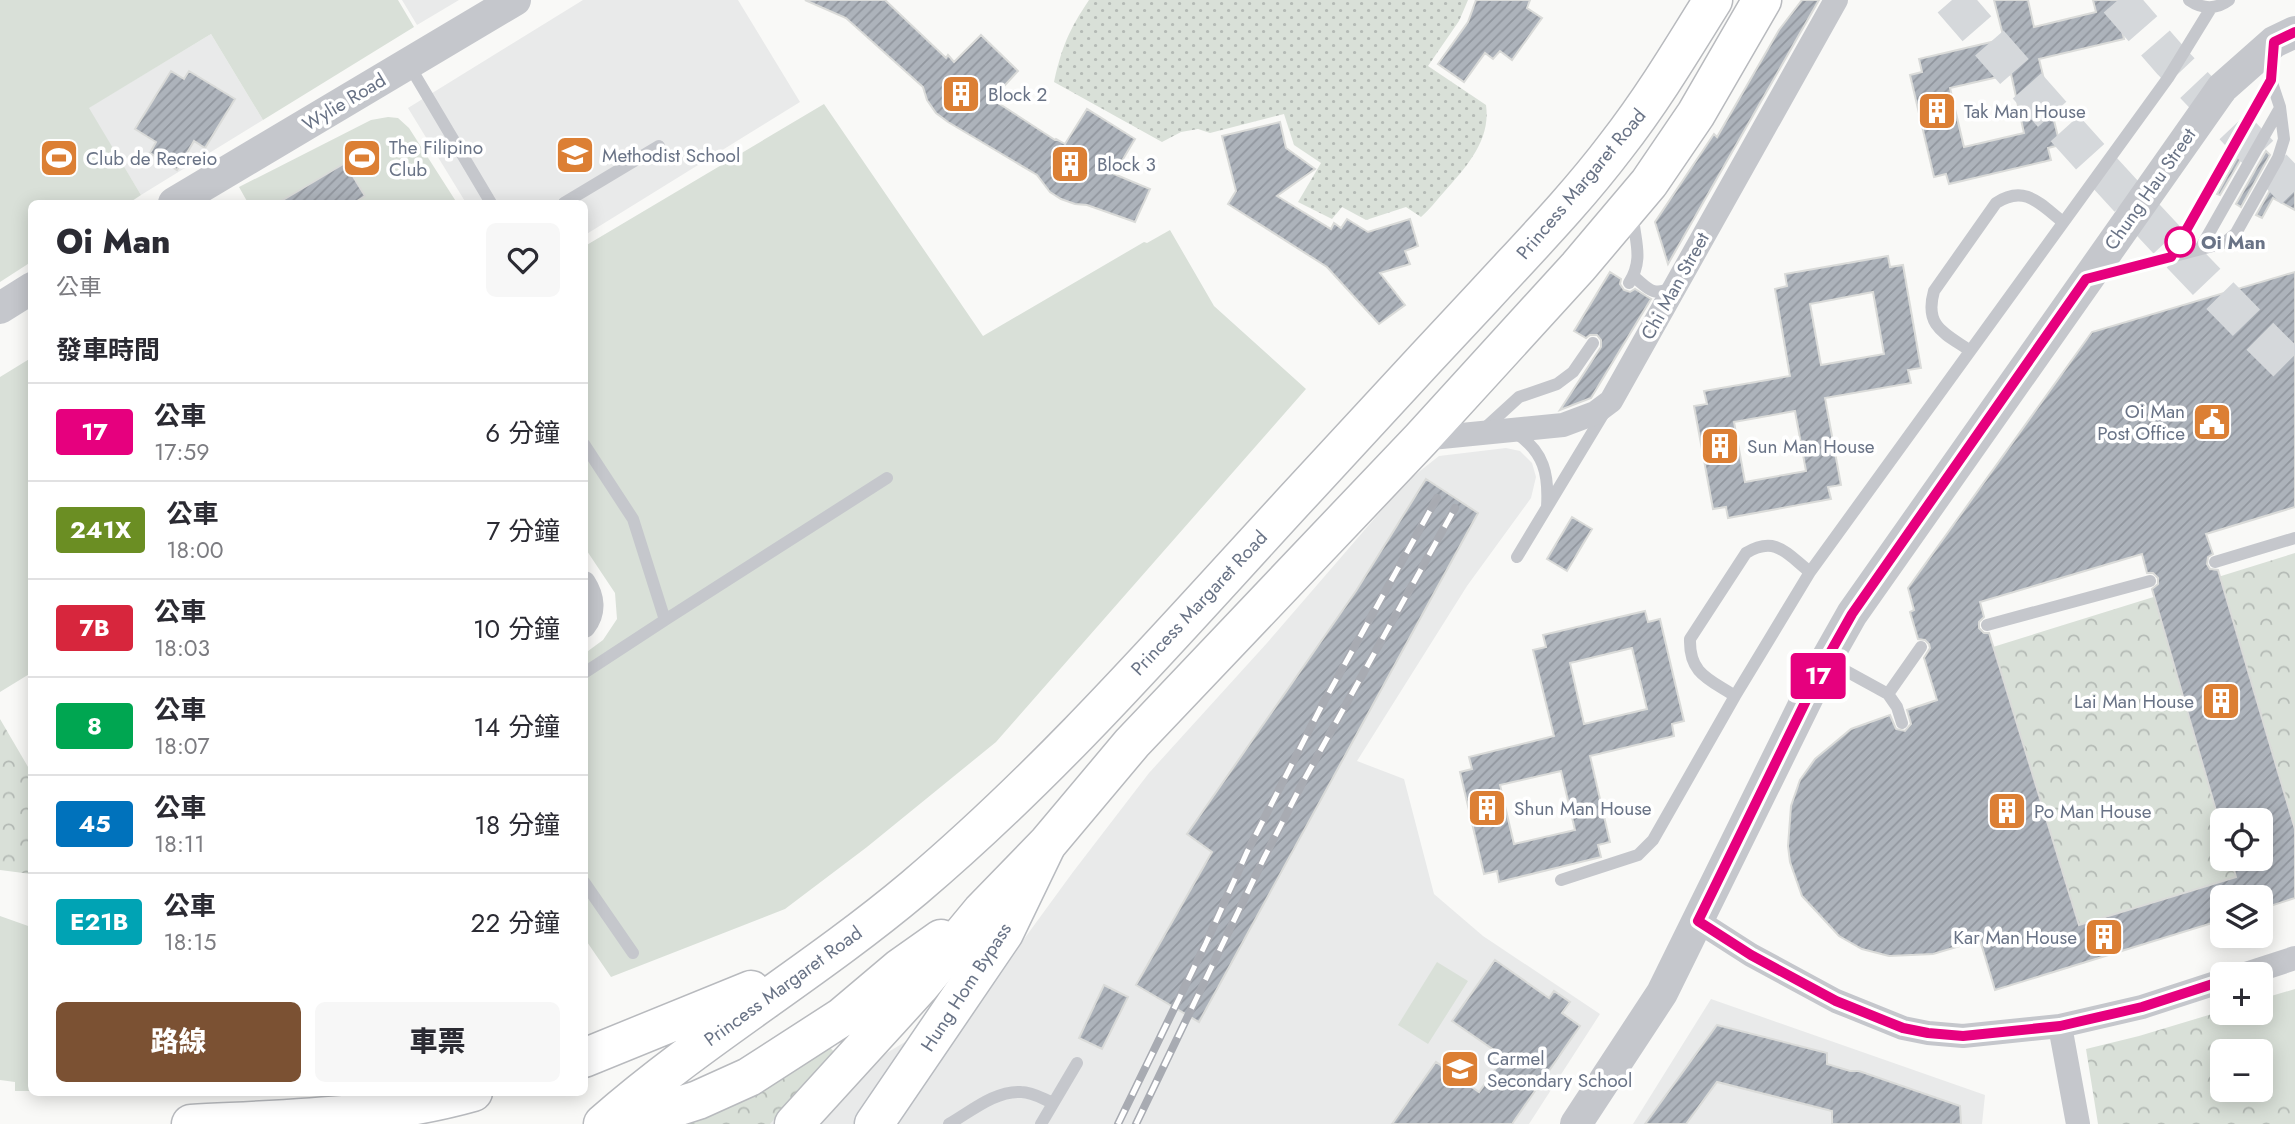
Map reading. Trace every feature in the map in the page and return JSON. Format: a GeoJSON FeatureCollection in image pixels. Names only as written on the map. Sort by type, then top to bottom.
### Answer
{"type":"FeatureCollection","features":[{"type":"Feature","properties":{"kind":"main road","name":"Princess Margaret Road"},"geometry":{"type":"LineString","coordinates":[[603,1124],[628,1111],[727,1027],[821,961],[913,888],[1004,808],[1130,677],[1394,393],[1614,150],[1659,89],[1713,0]]}},
{"type":"Feature","properties":{"kind":"main road"},"geometry":{"type":"LineString","coordinates":[[799,1119],[919,987],[982,911],[1048,843],[1132,743],[1421,439],[1578,267],[1649,183],[1696,114],[1762,0]]}},
{"type":"Feature","properties":{"kind":"main road","name":"Hung Hom Bypass"},"geometry":{"type":"LineString","coordinates":[[874,1124],[1004,933],[1048,843]]}},
{"type":"Feature","properties":{"kind":"main road"},"geometry":{"type":"LineString","coordinates":[[628,1111],[698,1100],[749,1077],[842,1017],[900,968],[982,911]]}},
{"type":"Feature","properties":{"kind":"main road"},"geometry":{"type":"LineString","coordinates":[[588,1056],[821,961]]}},
{"type":"Feature","properties":{"kind":"main road"},"geometry":{"type":"LineString","coordinates":[[191,1124],[373,1112],[456,1096]]}},
{"type":"Feature","properties":{"kind":"street","name":"Wylie Road"},"geometry":{"type":"LineString","coordinates":[[179,200],[514,0]]}},
{"type":"Feature","properties":{"kind":"street","name":"Chi Man Street"},"geometry":{"type":"LineString","coordinates":[[1611,401],[1836,0]]}},
{"type":"Feature","properties":{"kind":"street","name":"Chung Hau Street"},"geometry":{"type":"LineString","coordinates":[[1576,1124],[1662,993],[1826,660],[1852,614],[2221,88],[2284,37]]}},
{"type":"Feature","properties":{"kind":"street"},"geometry":{"type":"LineString","coordinates":[[0,308],[28,290]]}},
{"type":"Feature","properties":{"kind":"street"},"geometry":{"type":"LineString","coordinates":[[1421,439],[1514,432],[1563,425],[1595,413],[1611,401]]}},
{"type":"Feature","properties":{"kind":"street"},"geometry":{"type":"LineString","coordinates":[[588,592],[592,600],[588,621]]}},
{"type":"Feature","properties":{"kind":"street"},"geometry":{"type":"LineString","coordinates":[[1698,921],[1751,955],[1836,1001],[1903,1028],[1928,1033],[1963,1036],[2060,1026],[2142,1007],[2210,985]]}},
{"type":"Feature","properties":{"kind":"street"},"geometry":{"type":"LineString","coordinates":[[2273,965],[2295,958]]}},
{"type":"Feature","properties":{"kind":"street"},"geometry":{"type":"LineString","coordinates":[[2060,1026],[2078,1124]]}},
{"type":"Feature","properties":{"kind":"lane"},"geometry":{"type":"LineString","coordinates":[[2189,0],[2211,8],[2223,5],[2229,0]]}},
{"type":"Feature","properties":{"kind":"lane"},"geometry":{"type":"LineString","coordinates":[[1561,880],[1638,855],[1653,840],[1810,572],[2168,78],[2211,8]]}},
{"type":"Feature","properties":{"kind":"lane"},"geometry":{"type":"LineString","coordinates":[[2171,257],[2271,80],[2284,37]]}},
{"type":"Feature","properties":{"kind":"lane"},"geometry":{"type":"LineString","coordinates":[[409,64],[489,200]]}},
{"type":"Feature","properties":{"kind":"lane"},"geometry":{"type":"LineString","coordinates":[[2086,279],[2224,243],[2236,233],[2278,158],[2284,139],[2280,107],[2271,80]]}},
{"type":"Feature","properties":{"kind":"lane"},"geometry":{"type":"LineString","coordinates":[[2200,250],[2280,107]]}},
{"type":"Feature","properties":{"kind":"lane"},"geometry":{"type":"LineString","coordinates":[[569,200],[659,146]]}},
{"type":"Feature","properties":{"kind":"lane"},"geometry":{"type":"LineString","coordinates":[[1969,350],[1940,330],[1932,319],[1930,305],[1934,291],[1996,203],[2005,197],[2020,194],[2031,197],[2063,222]]}},
{"type":"Feature","properties":{"kind":"lane"},"geometry":{"type":"LineString","coordinates":[[1632,202],[1638,257],[1631,279],[1655,293],[1675,286]]}},
{"type":"Feature","properties":{"kind":"lane"},"geometry":{"type":"LineString","coordinates":[[1479,434],[1519,397],[1557,384],[1573,372],[1593,343]]}},
{"type":"Feature","properties":{"kind":"lane"},"geometry":{"type":"LineString","coordinates":[[1517,557],[1611,401]]}},
{"type":"Feature","properties":{"kind":"lane"},"geometry":{"type":"LineString","coordinates":[[1514,432],[1530,442],[1540,456],[1547,475],[1546,511]]}},
{"type":"Feature","properties":{"kind":"lane"},"geometry":{"type":"LineString","coordinates":[[588,450],[633,519],[665,620]]}},
{"type":"Feature","properties":{"kind":"lane"},"geometry":{"type":"LineString","coordinates":[[588,670],[887,478]]}},
{"type":"Feature","properties":{"kind":"lane"},"geometry":{"type":"LineString","coordinates":[[2215,562],[2295,538]]}},
{"type":"Feature","properties":{"kind":"lane"},"geometry":{"type":"LineString","coordinates":[[1735,696],[1693,666],[1690,639],[1746,553],[1756,547],[1778,546],[1810,572]]}},
{"type":"Feature","properties":{"kind":"lane"},"geometry":{"type":"LineString","coordinates":[[1987,625],[2150,581]]}},
{"type":"Feature","properties":{"kind":"lane"},"geometry":{"type":"LineString","coordinates":[[1888,694],[1921,647]]}},
{"type":"Feature","properties":{"kind":"lane"},"geometry":{"type":"LineString","coordinates":[[1826,660],[1888,694],[1897,707],[1902,723]]}},
{"type":"Feature","properties":{"kind":"lane"},"geometry":{"type":"LineString","coordinates":[[588,888],[633,953]]}},
{"type":"Feature","properties":{"kind":"lane"},"geometry":{"type":"LineString","coordinates":[[1041,1124],[1077,1063]]}},
{"type":"Feature","properties":{"kind":"lane"},"geometry":{"type":"LineString","coordinates":[[949,1124],[1003,1094],[1020,1091],[1034,1094],[1053,1104]]}},
{"type":"Feature","properties":{"kind":"shaded area"},"geometry":{"type":"Polygon","coordinates":[[[402,0],[459,0],[417,25],[402,0]]]}},
{"type":"Feature","properties":{"kind":"shaded area","name":"Methodist School"},"geometry":{"type":"Polygon","coordinates":[[[583,0],[738,0],[800,102],[588,233],[588,200],[464,200],[408,108],[583,0]]]}},
{"type":"Feature","properties":{"kind":"shaded area"},"geometry":{"type":"Polygon","coordinates":[[[211,34],[263,120],[141,195],[88,108],[211,34]]]}},
{"type":"Feature","properties":{"kind":"shaded area"},"geometry":{"type":"Polygon","coordinates":[[[1506,448],[1520,451],[1532,463],[1536,477],[1531,498],[1467,586],[1357,761],[1404,779],[1434,894],[1483,936],[1600,1014],[1529,1124],[714,1124],[783,1087],[885,1054],[983,995],[1149,773],[1267,643],[1406,482],[1439,456],[1506,448]]]}},
{"type":"Feature","properties":{"kind":"shaded area"},"geometry":{"type":"Polygon","coordinates":[[[1711,999],[1985,1095],[1982,1124],[1633,1124],[1711,999]]]}},
{"type":"Feature","properties":{"kind":"green space","name":"Club de Recreio"},"geometry":{"type":"Polygon","coordinates":[[[0,0],[398,0],[414,27],[263,120],[211,34],[89,108],[141,195],[134,200],[28,200],[28,264],[0,282],[0,0]]]}},
{"type":"Feature","properties":{"kind":"green space"},"geometry":{"type":"Polygon","coordinates":[[[1089,0],[1468,0],[1459,21],[1428,66],[1486,105],[1487,118],[1481,142],[1461,173],[1421,217],[1406,207],[1366,220],[1342,207],[1332,219],[1298,202],[1321,163],[1294,145],[1284,114],[1210,133],[1198,129],[1181,132],[1162,142],[1054,82],[1067,39],[1089,0]]]}},
{"type":"Feature","properties":{"kind":"green space"},"geometry":{"type":"Polygon","coordinates":[[[824,104],[983,336],[1144,242],[1147,243],[1170,230],[1214,306],[1306,389],[996,742],[867,847],[785,909],[611,977],[588,943],[588,651],[603,640],[617,619],[615,593],[588,552],[588,244],[824,104]]]}},
{"type":"Feature","properties":{"kind":"green space","name":"The Filipino Club"},"geometry":{"type":"Polygon","coordinates":[[[398,118],[409,128],[455,200],[246,200],[239,187],[371,120],[398,118]]]}},
{"type":"Feature","properties":{"kind":"green space"},"geometry":{"type":"Polygon","coordinates":[[[28,360],[28,675],[0,692],[0,377],[28,360]]]}},
{"type":"Feature","properties":{"kind":"green space"},"geometry":{"type":"Polygon","coordinates":[[[2295,553],[2295,863],[2273,870],[2273,808],[2210,808],[2210,871],[2271,871],[2228,885],[2210,885],[2210,891],[2024,952],[1935,665],[2295,553]]]}},
{"type":"Feature","properties":{"kind":"green space"},"geometry":{"type":"Polygon","coordinates":[[[0,719],[28,767],[28,874],[0,870],[0,719]]]}},
{"type":"Feature","properties":{"kind":"green space"},"geometry":{"type":"Polygon","coordinates":[[[0,916],[28,926],[28,1091],[15,1091],[15,1082],[0,1080],[0,916]]]}},
{"type":"Feature","properties":{"kind":"green space"},"geometry":{"type":"Polygon","coordinates":[[[1437,962],[1468,981],[1428,1044],[1398,1025],[1437,962]]]}},
{"type":"Feature","properties":{"kind":"green space"},"geometry":{"type":"Polygon","coordinates":[[[2295,989],[2295,1124],[2098,1124],[2086,1049],[2210,1015],[2210,1025],[2273,1025],[2273,995],[2295,989]]]}},
{"type":"Feature","properties":{"kind":"green space"},"geometry":{"type":"Polygon","coordinates":[[[2295,1004],[2295,1091],[2273,1097],[2273,1039],[2215,1039],[2212,1029],[2225,1025],[2273,1025],[2273,1011],[2295,1004]]]}},
{"type":"Feature","properties":{"kind":"green space"},"geometry":{"type":"Polygon","coordinates":[[[828,1045],[834,1052],[770,1124],[675,1124],[828,1045]]]}},
{"type":"Feature","properties":{"kind":"green space"},"geometry":{"type":"Polygon","coordinates":[[[2233,1102],[2256,1102],[2235,1108],[2233,1102]]]}},
{"type":"Feature","properties":{"kind":"building"},"geometry":{"type":"Polygon","coordinates":[[[805,0],[885,0],[946,58],[948,55],[954,62],[981,35],[1018,71],[992,99],[1065,144],[1087,109],[1135,139],[1114,174],[1150,189],[1135,222],[1087,205],[1075,204],[1050,192],[1037,175],[936,113],[927,100],[923,87],[846,18],[805,0]]]}},
{"type":"Feature","properties":{"kind":"building"},"geometry":{"type":"Polygon","coordinates":[[[1476,0],[1530,0],[1527,8],[1542,18],[1512,60],[1500,51],[1493,59],[1485,53],[1464,82],[1438,64],[1468,22],[1476,0]]]}},
{"type":"Feature","properties":{"kind":"building"},"geometry":{"type":"Polygon","coordinates":[[[1802,0],[1819,0],[1668,264],[1655,222],[1714,134],[1717,137],[1779,30],[1802,0]]]}},
{"type":"Feature","properties":{"kind":"building","name":"Tak Man House"},"geometry":{"type":"Polygon","coordinates":[[[1994,0],[2028,0],[2034,27],[2096,12],[2093,0],[2128,0],[2133,23],[2121,26],[2124,39],[2039,59],[2060,145],[2048,148],[2051,160],[1949,184],[1946,174],[1934,177],[1910,75],[1922,72],[1919,59],[2004,39],[1994,0]],[[2011,74],[1950,88],[1964,147],[2024,133],[2011,74]]]}},
{"type":"Feature","properties":{"kind":"building"},"geometry":{"type":"Polygon","coordinates":[[[171,71],[184,79],[189,71],[235,99],[205,148],[194,141],[177,170],[150,153],[156,142],[135,129],[171,71]]]}},
{"type":"Feature","properties":{"kind":"building"},"geometry":{"type":"Polygon","coordinates":[[[1280,122],[1286,148],[1315,169],[1277,196],[1331,229],[1334,223],[1341,228],[1347,219],[1368,232],[1410,219],[1418,246],[1405,251],[1410,264],[1380,273],[1405,305],[1379,324],[1327,267],[1228,204],[1236,191],[1222,136],[1280,122]]]}},
{"type":"Feature","properties":{"kind":"building"},"geometry":{"type":"Polygon","coordinates":[[[2247,140],[2251,142],[2220,195],[2217,194],[2247,140]]]}},
{"type":"Feature","properties":{"kind":"building"},"geometry":{"type":"Polygon","coordinates":[[[2266,151],[2270,155],[2241,207],[2236,204],[2266,151]]]}},
{"type":"Feature","properties":{"kind":"building"},"geometry":{"type":"Polygon","coordinates":[[[2286,162],[2295,167],[2295,210],[2273,198],[2262,218],[2256,215],[2286,162]]]}},
{"type":"Feature","properties":{"kind":"building"},"geometry":{"type":"Polygon","coordinates":[[[345,163],[365,196],[359,200],[283,200],[345,163]]]}},
{"type":"Feature","properties":{"kind":"building"},"geometry":{"type":"Polygon","coordinates":[[[1888,256],[1890,267],[1903,265],[1921,368],[1908,370],[1911,383],[1825,398],[1841,485],[1828,487],[1831,499],[1728,518],[1726,507],[1713,509],[1694,406],[1707,404],[1704,391],[1790,376],[1775,289],[1787,286],[1785,274],[1888,256]],[[1873,292],[1810,304],[1821,365],[1884,354],[1873,292]],[[1795,411],[1734,422],[1745,482],[1806,471],[1795,411]]]}},
{"type":"Feature","properties":{"kind":"building"},"geometry":{"type":"Polygon","coordinates":[[[1610,272],[1621,279],[1620,284],[1624,290],[1630,292],[1635,289],[1651,299],[1591,398],[1560,410],[1601,347],[1601,340],[1597,335],[1586,338],[1574,331],[1610,272]]]}},
{"type":"Feature","properties":{"kind":"building"},"geometry":{"type":"Polygon","coordinates":[[[2295,272],[2295,507],[2206,534],[2213,554],[2208,557],[2207,564],[2210,569],[2218,570],[2295,829],[2295,898],[2273,905],[2273,885],[2210,885],[2210,924],[1995,990],[1980,940],[1933,954],[1889,956],[1862,949],[1839,936],[1802,896],[1790,862],[1788,846],[1791,806],[1800,780],[1815,759],[1851,729],[1890,715],[1896,729],[1905,731],[1911,724],[1907,710],[1937,700],[1924,658],[1930,648],[1929,644],[1918,639],[1910,612],[1914,610],[1908,588],[2092,332],[2295,272]],[[2142,554],[1980,602],[1984,617],[1979,622],[1979,628],[1984,633],[1989,633],[2079,925],[2236,877],[2234,871],[2273,871],[2273,808],[2215,808],[2152,589],[2158,584],[2158,578],[2153,573],[2147,573],[2142,554]]]}},
{"type":"Feature","properties":{"kind":"building"},"geometry":{"type":"Polygon","coordinates":[[[1426,479],[1478,513],[1199,1022],[1136,985],[1212,852],[1187,834],[1356,591],[1426,479]]]}},
{"type":"Feature","properties":{"kind":"building"},"geometry":{"type":"Polygon","coordinates":[[[1572,517],[1592,529],[1567,571],[1547,559],[1572,517]]]}},
{"type":"Feature","properties":{"kind":"building"},"geometry":{"type":"Polygon","coordinates":[[[1645,611],[1648,622],[1660,619],[1684,721],[1672,724],[1674,736],[1590,756],[1610,842],[1598,845],[1601,857],[1499,882],[1497,871],[1484,874],[1460,772],[1472,769],[1469,757],[1554,736],[1533,650],[1546,647],[1543,635],[1645,611]],[[1632,648],[1570,663],[1584,724],[1647,709],[1632,648]],[[1561,771],[1500,785],[1514,844],[1575,830],[1561,771]]]}},
{"type":"Feature","properties":{"kind":"building"},"geometry":{"type":"Polygon","coordinates":[[[1495,960],[1549,998],[1554,991],[1570,1002],[1562,1013],[1580,1026],[1512,1124],[1392,1124],[1436,1062],[1479,1092],[1504,1057],[1452,1021],[1495,960]]]}},
{"type":"Feature","properties":{"kind":"building"},"geometry":{"type":"Polygon","coordinates":[[[1104,985],[1128,997],[1102,1049],[1079,1038],[1104,985]]]}},
{"type":"Feature","properties":{"kind":"building"},"geometry":{"type":"Polygon","coordinates":[[[1717,1025],[1827,1053],[1827,1064],[1859,1071],[1960,1106],[1961,1124],[1832,1124],[1832,1111],[1717,1082],[1686,1124],[1645,1124],[1717,1025]]]}},
{"type":"Feature","properties":{"kind":"tunnel"},"geometry":{"type":"LineString","coordinates":[[1952,0],[2119,189],[2295,371]]}},
{"type":"Feature","properties":{"kind":"tunnel"},"geometry":{"type":"LineString","coordinates":[[2118,0],[2172,62],[2295,191]]}},
{"type":"Feature","properties":{"kind":"railway"},"geometry":{"type":"LineString","coordinates":[[1118,1124],[1247,852],[1321,707],[1437,498]]}},
{"type":"Feature","properties":{"kind":"railway"},"geometry":{"type":"LineString","coordinates":[[1136,1124],[1304,780],[1455,508]]}},
{"type":"Feature","properties":{"kind":"bus line","name":"17"},"geometry":{"type":"LineString","coordinates":[[2210,985],[2142,1007],[2060,1026],[1963,1036],[1928,1033],[1903,1028],[1836,1001],[1751,955],[1698,921],[1826,660],[1852,614],[2086,279],[2171,257],[2271,80],[2274,42],[2295,32]]}},
{"type":"Feature","properties":{"kind":"place","name":"Block 2"},"geometry":{"type":"Point","coordinates":[961,94]}},
{"type":"Feature","properties":{"kind":"place","name":"Tak Man House"},"geometry":{"type":"Point","coordinates":[1937,111]}},
{"type":"Feature","properties":{"kind":"place","name":"Methodist School"},"geometry":{"type":"Point","coordinates":[575,155]}},
{"type":"Feature","properties":{"kind":"place","name":"Club de Recreio"},"geometry":{"type":"Point","coordinates":[59,158]}},
{"type":"Feature","properties":{"kind":"place","name":"The Filipino Club"},"geometry":{"type":"Point","coordinates":[362,158]}},
{"type":"Feature","properties":{"kind":"place","name":"Block 3"},"geometry":{"type":"Point","coordinates":[1070,164]}},
{"type":"Feature","properties":{"kind":"place","name":"Oi Man"},"geometry":{"type":"Point","coordinates":[2180,242]}},
{"type":"Feature","properties":{"kind":"place","name":"Oi Man Post Office"},"geometry":{"type":"Point","coordinates":[2212,422]}},
{"type":"Feature","properties":{"kind":"place","name":"Sun Man House"},"geometry":{"type":"Point","coordinates":[1720,446]}},
{"type":"Feature","properties":{"kind":"place","name":"Lai Man House"},"geometry":{"type":"Point","coordinates":[2221,701]}},
{"type":"Feature","properties":{"kind":"place","name":"Shun Man House"},"geometry":{"type":"Point","coordinates":[1487,808]}},
{"type":"Feature","properties":{"kind":"place","name":"Po Man House"},"geometry":{"type":"Point","coordinates":[2007,811]}},
{"type":"Feature","properties":{"kind":"place","name":"Kar Man House"},"geometry":{"type":"Point","coordinates":[2104,937]}},
{"type":"Feature","properties":{"kind":"place","name":"Carmel Secondary School"},"geometry":{"type":"Point","coordinates":[1460,1069]}}]}
